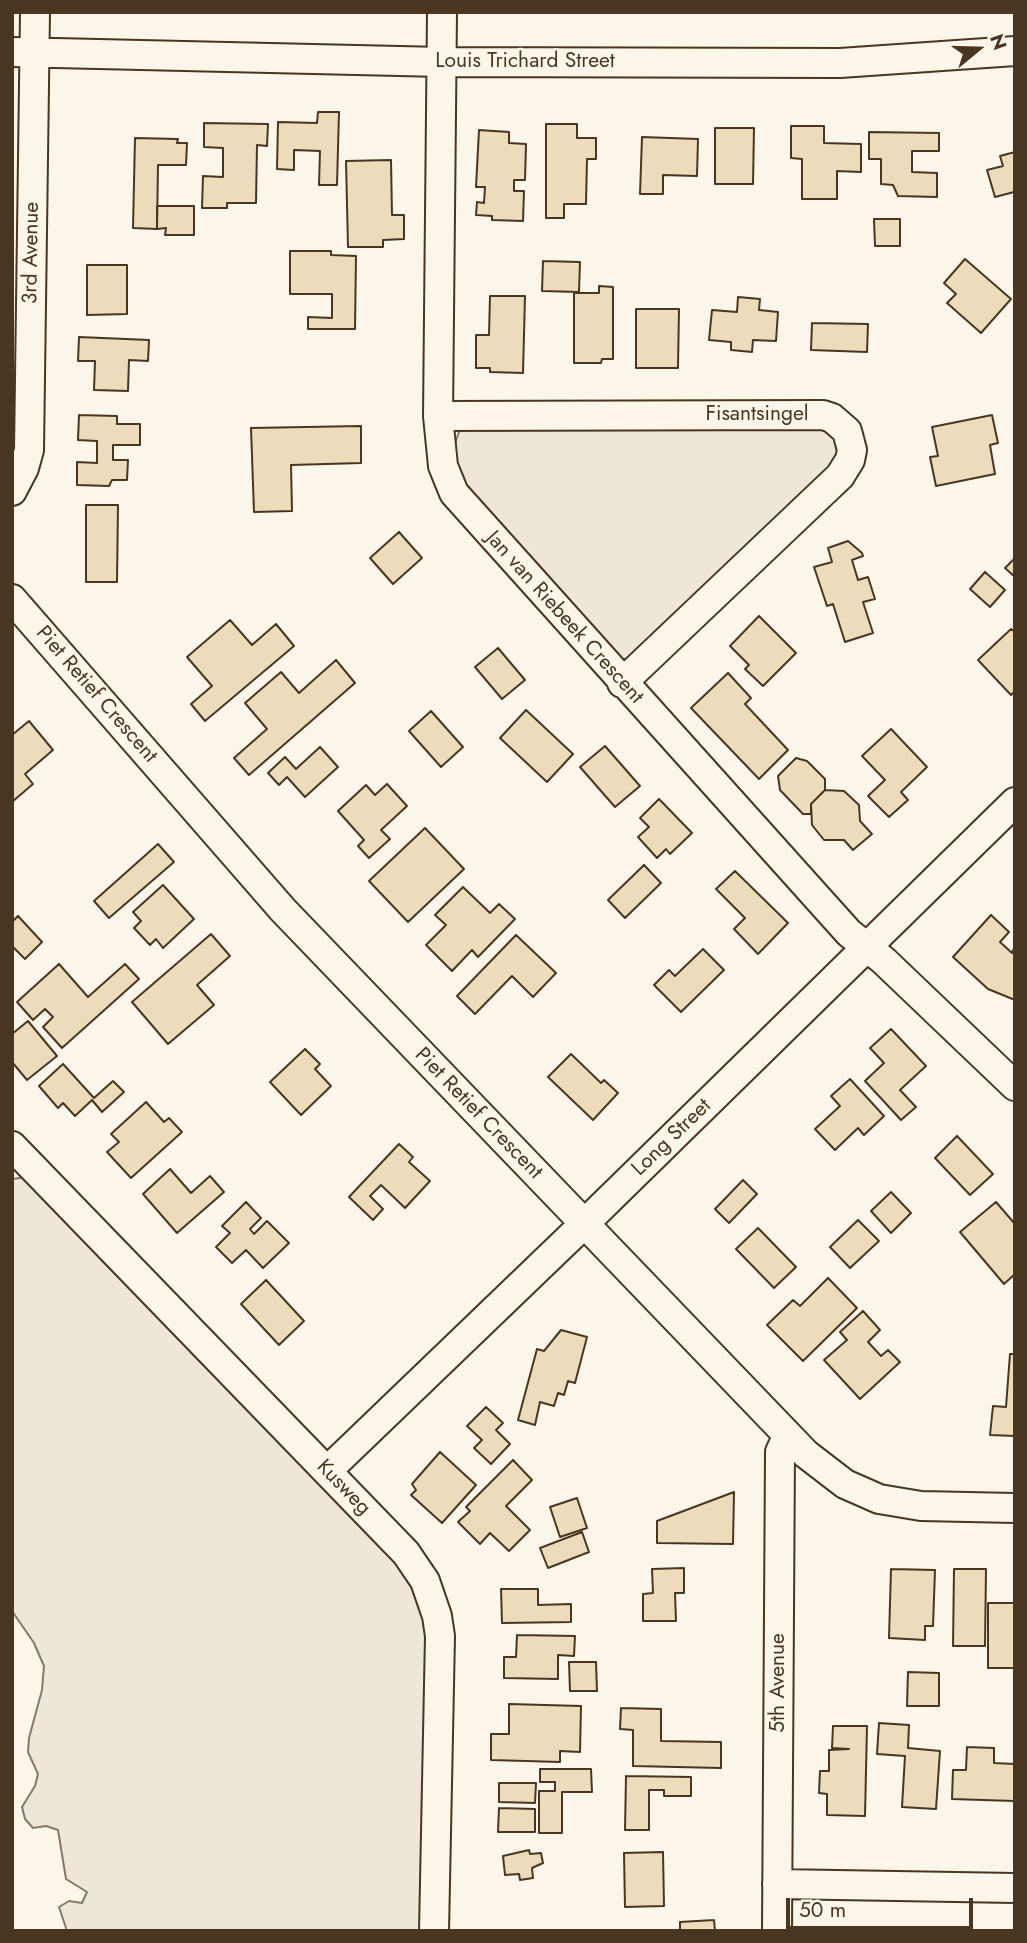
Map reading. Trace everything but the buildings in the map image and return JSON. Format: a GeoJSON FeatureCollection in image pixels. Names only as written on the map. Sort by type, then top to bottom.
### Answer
{"type":"FeatureCollection","features":[{"type":"Feature","properties":{"kind":"street","name":"3rd Avenue"},"geometry":{"type":"LineString","coordinates":[[12,491],[24,468],[29,450],[24,52],[35,12]]}},
{"type":"Feature","properties":{"kind":"street","name":"Jan van Riebeek Crescent"},"geometry":{"type":"LineString","coordinates":[[442,12],[438,416],[443,466],[458,499],[849,933],[1015,1086]]}},
{"type":"Feature","properties":{"kind":"street","name":"Louis Trichard Street"},"geometry":{"type":"LineString","coordinates":[[24,52],[442,62],[840,63],[1015,51]]}},
{"type":"Feature","properties":{"kind":"street","name":"Fisantsingel"},"geometry":{"type":"LineString","coordinates":[[438,416],[823,415],[832,418],[847,431],[852,450],[850,460],[840,476],[622,683]]}},
{"type":"Feature","properties":{"kind":"street","name":"Piet Retief Crescent"},"geometry":{"type":"LineString","coordinates":[[12,599],[283,910],[787,1437],[845,1484],[879,1499],[921,1506],[1015,1508]]}},
{"type":"Feature","properties":{"kind":"street","name":"Long Street"},"geometry":{"type":"LineString","coordinates":[[327,1471],[583,1225],[1015,802]]}},
{"type":"Feature","properties":{"kind":"street","name":"Kusweg"},"geometry":{"type":"LineString","coordinates":[[12,1146],[406,1553],[425,1581],[437,1616],[440,1656],[435,1931]]}},
{"type":"Feature","properties":{"kind":"street","name":"5th Avenue"},"geometry":{"type":"LineString","coordinates":[[777,1931],[780,1452],[787,1437]]}},
{"type":"Feature","properties":{"kind":"street"},"geometry":{"type":"LineString","coordinates":[[778,1884],[1015,1888]]}},
{"type":"Feature","properties":{"kind":"shaded area"},"geometry":{"type":"Polygon","coordinates":[[[467,426],[831,426],[843,458],[629,659],[622,659],[615,657],[464,490],[453,449],[459,432],[467,426]]]}},
{"type":"Feature","properties":{"kind":"shaded area"},"geometry":{"type":"Polygon","coordinates":[[[28,1177],[399,1560],[416,1589],[427,1628],[423,1931],[67,1931],[59,1907],[69,1901],[82,1903],[87,1892],[66,1879],[58,1830],[46,1826],[33,1828],[25,1819],[22,1807],[35,1786],[38,1774],[28,1752],[29,1738],[42,1690],[44,1666],[34,1643],[12,1611],[12,1179],[28,1177]]]}}]}
